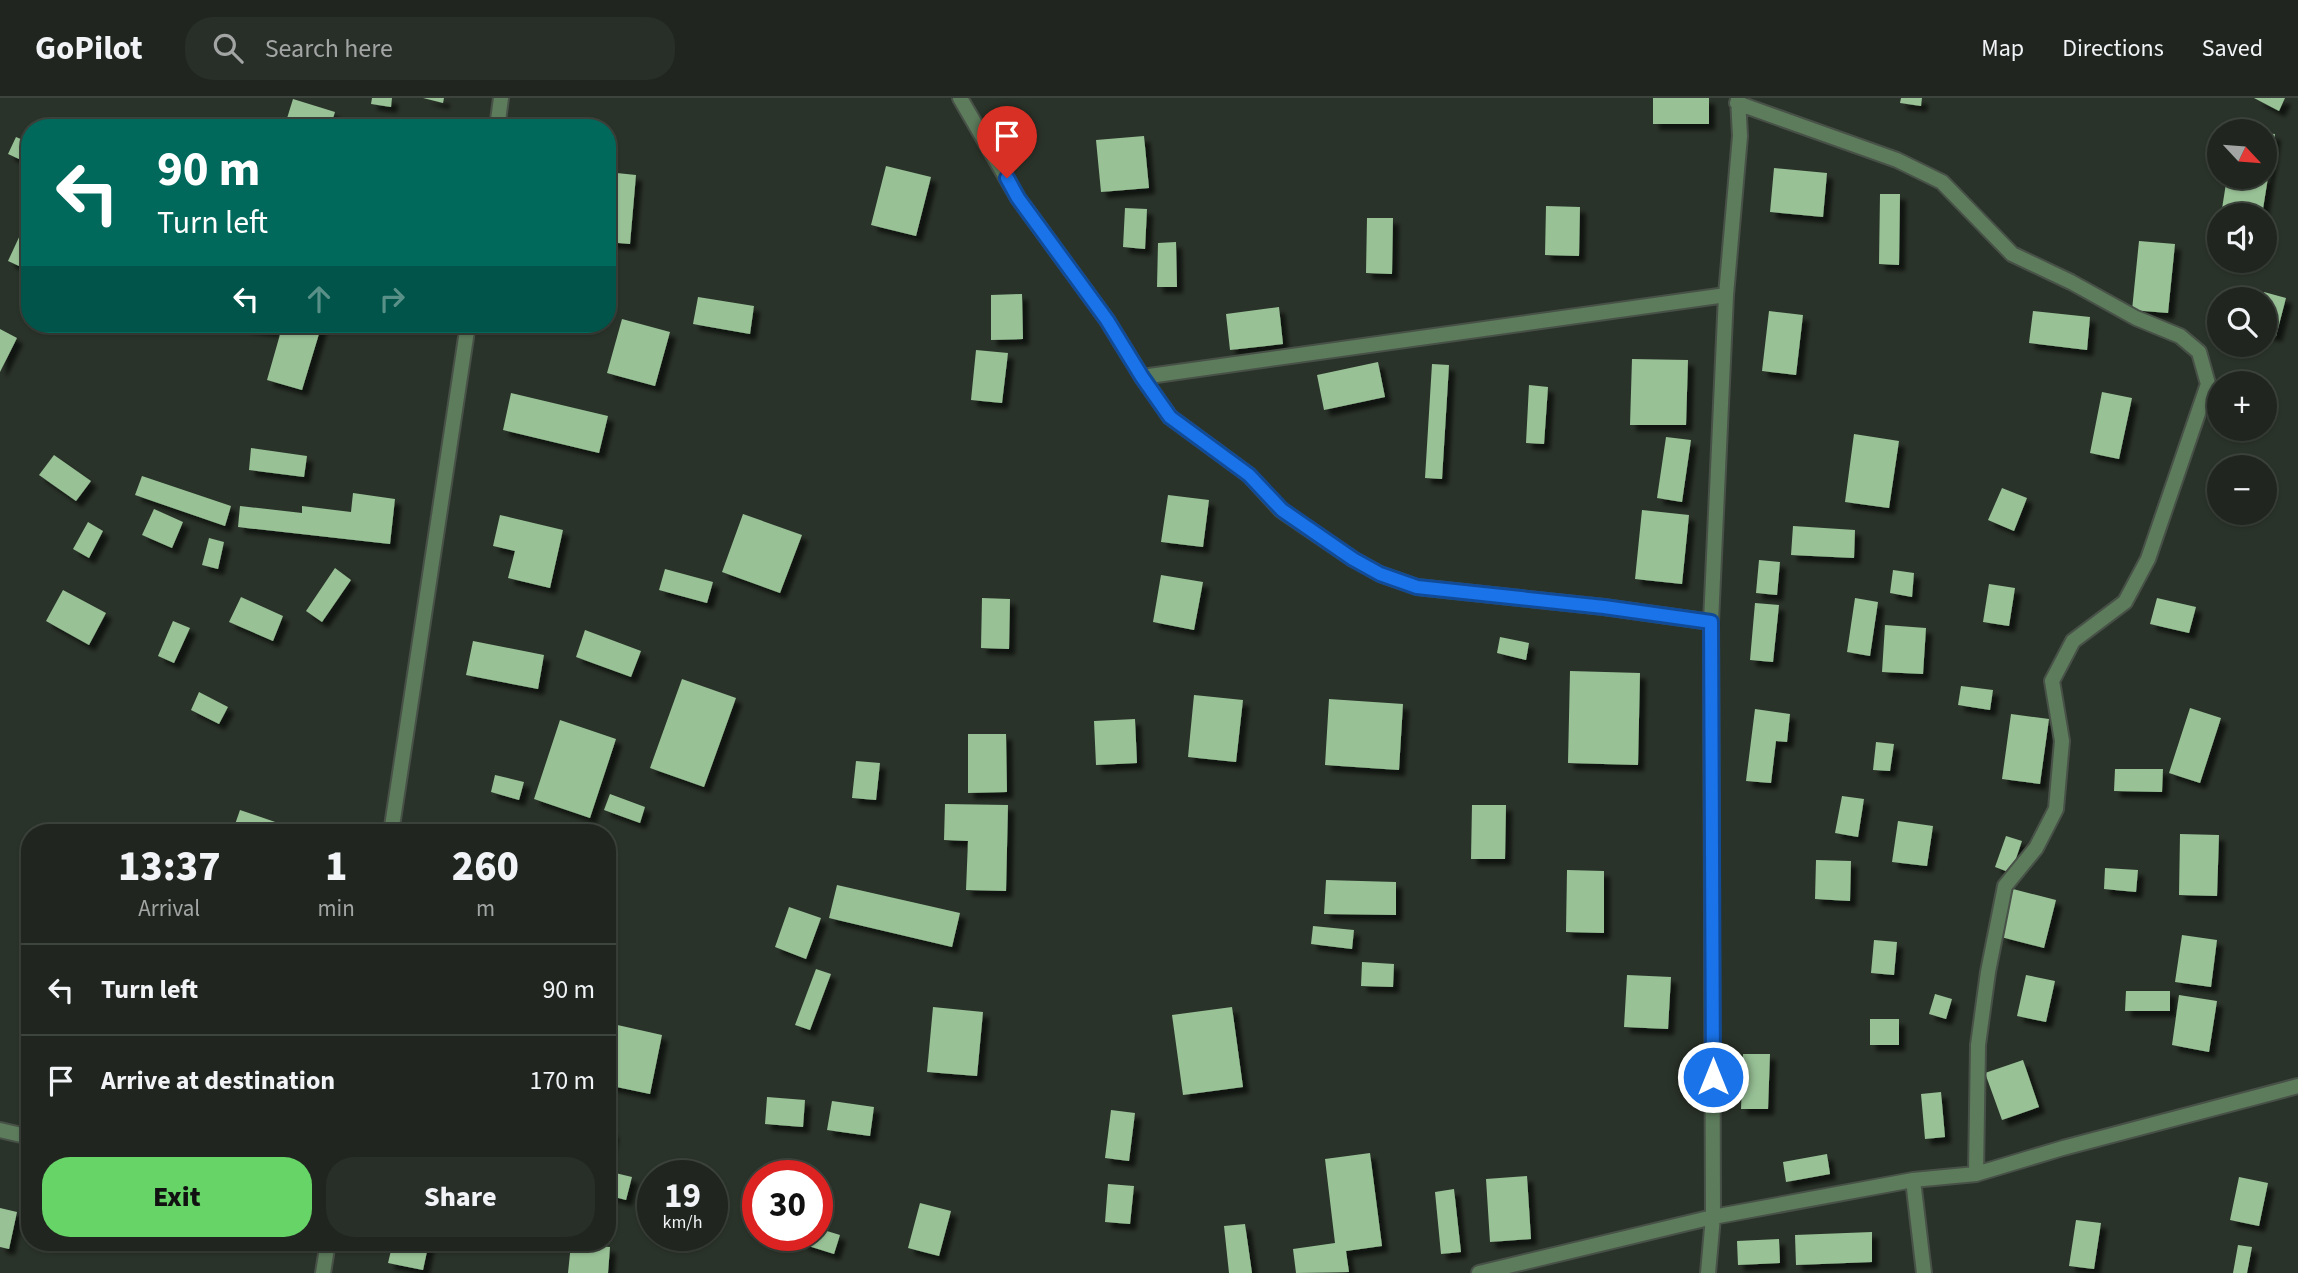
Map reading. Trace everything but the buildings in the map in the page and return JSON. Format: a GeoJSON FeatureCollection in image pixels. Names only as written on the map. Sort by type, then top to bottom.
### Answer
{"type":"FeatureCollection","features":[{"type":"Feature","properties":{"kind":"street"},"geometry":{"type":"LineString","coordinates":[[498,119],[501,98]]}},
{"type":"Feature","properties":{"kind":"street"},"geometry":{"type":"LineString","coordinates":[[960,98],[1018,198],[1107,320],[1170,417],[1249,475],[1282,510],[1353,559],[1380,574],[1417,587],[1604,607],[1711,622]]}},
{"type":"Feature","properties":{"kind":"street"},"geometry":{"type":"LineString","coordinates":[[1707,1273],[1713,1217],[1711,622],[1726,295],[1740,136],[1737,101],[1897,160],[1942,182],[2012,254],[2071,282],[2136,318],[2179,335],[2199,352],[2208,384],[2148,559],[2125,602],[2073,641],[2052,681],[2062,741],[2056,808],[2036,848],[2006,886],[1988,972],[1978,1045],[1976,1174]]}},
{"type":"Feature","properties":{"kind":"street"},"geometry":{"type":"LineString","coordinates":[[1142,377],[1726,295]]}},
{"type":"Feature","properties":{"kind":"street"},"geometry":{"type":"LineString","coordinates":[[392,824],[467,333]]}},
{"type":"Feature","properties":{"kind":"street"},"geometry":{"type":"LineString","coordinates":[[1479,1273],[1713,1217],[1913,1181],[1976,1174],[2063,1148],[2298,1086]]}},
{"type":"Feature","properties":{"kind":"street"},"geometry":{"type":"LineString","coordinates":[[0,1130],[21,1135]]}},
{"type":"Feature","properties":{"kind":"street"},"geometry":{"type":"LineString","coordinates":[[1913,1181],[1924,1273]]}},
{"type":"Feature","properties":{"kind":"street"},"geometry":{"type":"LineString","coordinates":[[323,1273],[327,1251]]}},
{"type":"Feature","properties":{"kind":"route"},"geometry":{"type":"LineString","coordinates":[[1007,178],[1018,198],[1107,320],[1170,417],[1249,475],[1282,510],[1353,559],[1380,574],[1417,587],[1604,607],[1711,622],[1713,1077]]}}]}
